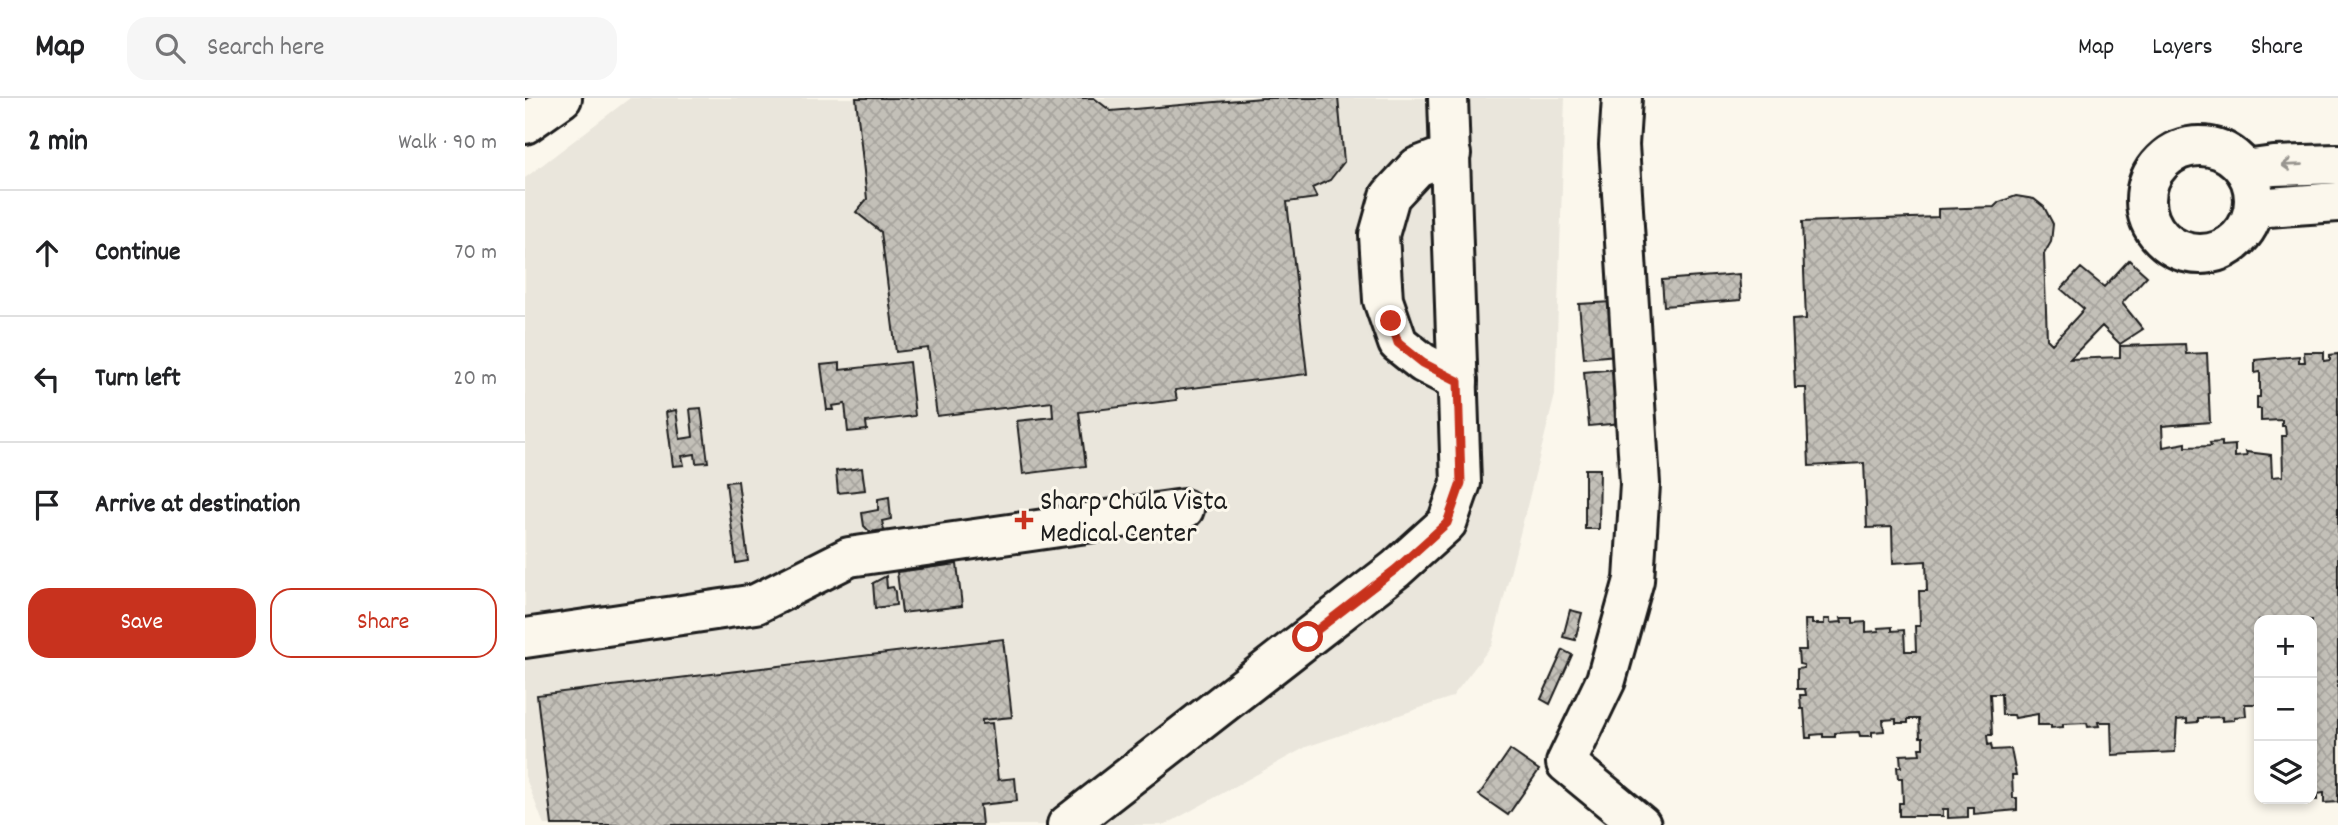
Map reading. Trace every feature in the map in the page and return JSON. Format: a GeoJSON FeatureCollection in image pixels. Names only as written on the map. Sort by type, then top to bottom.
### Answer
{"type":"FeatureCollection","features":[{"type":"Feature","properties":{"kind":"street"},"geometry":{"type":"LineString","coordinates":[[525,124],[562,98]]}},
{"type":"Feature","properties":{"kind":"street"},"geometry":{"type":"LineString","coordinates":[[1067,825],[1396,569],[1447,523],[1461,483],[1448,98]]}},
{"type":"Feature","properties":{"kind":"street"},"geometry":{"type":"LineString","coordinates":[[1622,98],[1619,145],[1640,484],[1634,580],[1607,680],[1566,763],[1641,825]]}},
{"type":"Feature","properties":{"kind":"street"},"geometry":{"type":"LineString","coordinates":[[2197,146],[2216,148],[2233,157],[2245,170],[2255,195],[2254,208],[2248,226],[2237,241],[2221,251],[2202,255],[2184,253],[2167,244],[2154,230],[2147,213],[2146,194],[2151,176],[2163,160],[2179,150],[2197,146]]}},
{"type":"Feature","properties":{"kind":"street"},"geometry":{"type":"LineString","coordinates":[[1451,154],[1417,167],[1391,195],[1379,235],[1383,300],[1398,343],[1423,363],[1458,381]]}},
{"type":"Feature","properties":{"kind":"street"},"geometry":{"type":"LineString","coordinates":[[2245,170],[2274,166],[2338,164]]}},
{"type":"Feature","properties":{"kind":"street"},"geometry":{"type":"LineString","coordinates":[[2254,208],[2338,202]]}},
{"type":"Feature","properties":{"kind":"street"},"geometry":{"type":"LineString","coordinates":[[525,638],[756,604],[849,557],[1184,509]]}},
{"type":"Feature","properties":{"kind":"shaded area","name":"Sharp Chula Vista Medical Center"},"geometry":{"type":"Polygon","coordinates":[[[630,98],[1565,98],[1555,395],[1492,645],[1452,697],[1306,747],[1165,825],[544,825],[525,776],[525,178],[630,98]]]}},
{"type":"Feature","properties":{"kind":"building","name":"Sharp Chula Vista Medical Center"},"geometry":{"type":"Polygon","coordinates":[[[856,98],[1094,98],[1111,111],[1262,98],[1338,98],[1344,162],[1330,180],[1312,188],[1317,198],[1287,202],[1307,374],[1175,390],[1177,400],[1079,412],[1086,466],[1023,474],[1017,421],[1053,417],[1052,402],[937,416],[928,348],[896,352],[881,232],[856,212],[867,199],[856,98]]]}},
{"type":"Feature","properties":{"kind":"building"},"geometry":{"type":"Polygon","coordinates":[[[2016,196],[2034,199],[2044,207],[2053,224],[2051,242],[2044,254],[2047,339],[2052,344],[2084,309],[2061,289],[2081,268],[2104,287],[2129,260],[2147,276],[2122,303],[2143,329],[2120,344],[2102,326],[2070,359],[2120,357],[2120,346],[2185,344],[2186,354],[2207,353],[2210,422],[2162,426],[2163,447],[2186,443],[2186,447],[2211,446],[2210,443],[2222,442],[2222,446],[2235,445],[2235,457],[2247,456],[2246,452],[2271,455],[2272,477],[2283,476],[2282,436],[2286,436],[2285,426],[2282,426],[2282,420],[2261,421],[2261,409],[2257,409],[2260,372],[2255,373],[2255,360],[2299,356],[2299,362],[2305,362],[2304,352],[2324,352],[2324,361],[2330,360],[2330,355],[2338,354],[2338,802],[2324,803],[2324,793],[2317,794],[2317,615],[2254,615],[2254,704],[2245,704],[2246,716],[2234,717],[2234,720],[2222,721],[2222,717],[2198,718],[2198,722],[2187,723],[2187,719],[2177,720],[2175,752],[2112,755],[2111,722],[2098,722],[2099,726],[2088,727],[2087,723],[2063,724],[2063,727],[2051,728],[2051,725],[2038,725],[2038,714],[2015,718],[2014,715],[2002,715],[2001,694],[1990,694],[1992,735],[1987,735],[1988,745],[1991,744],[1992,750],[2011,749],[2016,775],[2012,775],[2013,798],[2017,798],[2017,810],[1974,814],[1974,808],[1968,808],[1968,817],[1948,818],[1948,809],[1943,809],[1943,816],[1899,816],[1899,803],[1903,803],[1902,778],[1898,778],[1897,767],[1901,767],[1900,755],[1920,754],[1919,748],[1923,748],[1919,719],[1908,719],[1908,723],[1896,723],[1896,719],[1883,720],[1884,731],[1872,732],[1872,736],[1860,736],[1859,732],[1835,733],[1835,737],[1811,735],[1811,738],[1806,738],[1800,695],[1806,695],[1805,689],[1797,689],[1797,669],[1804,668],[1804,665],[1799,664],[1798,650],[1806,650],[1805,620],[1812,620],[1812,624],[1824,624],[1824,619],[1830,619],[1830,623],[1842,622],[1841,618],[1853,618],[1853,623],[1866,622],[1866,632],[1892,627],[1892,631],[1904,630],[1905,651],[1916,651],[1915,626],[1920,626],[1919,591],[1927,591],[1926,561],[1893,563],[1892,527],[1867,528],[1864,463],[1809,466],[1806,388],[1795,388],[1792,320],[1806,319],[1802,222],[1938,217],[1938,209],[1994,207],[1999,202],[2016,196]]]}},
{"type":"Feature","properties":{"kind":"building"},"geometry":{"type":"Polygon","coordinates":[[[1739,274],[1741,300],[1664,306],[1662,280],[1739,274]]]}},
{"type":"Feature","properties":{"kind":"building"},"geometry":{"type":"Polygon","coordinates":[[[1612,302],[1617,355],[1584,358],[1579,304],[1612,302]]]}},
{"type":"Feature","properties":{"kind":"building"},"geometry":{"type":"Polygon","coordinates":[[[909,362],[915,416],[866,422],[867,430],[848,432],[845,404],[832,406],[833,410],[827,410],[821,365],[840,363],[840,370],[909,362]]]}},
{"type":"Feature","properties":{"kind":"building"},"geometry":{"type":"Polygon","coordinates":[[[1617,369],[1622,423],[1589,426],[1584,372],[1617,369]]]}},
{"type":"Feature","properties":{"kind":"building"},"geometry":{"type":"Polygon","coordinates":[[[701,408],[708,462],[696,463],[695,454],[682,456],[684,465],[673,466],[666,412],[676,410],[680,439],[693,437],[690,409],[701,408]]]}},
{"type":"Feature","properties":{"kind":"building"},"geometry":{"type":"Polygon","coordinates":[[[862,468],[865,490],[838,493],[836,471],[862,468]]]}},
{"type":"Feature","properties":{"kind":"building"},"geometry":{"type":"Polygon","coordinates":[[[1585,469],[1600,469],[1599,529],[1585,529],[1585,469]]]}},
{"type":"Feature","properties":{"kind":"building"},"geometry":{"type":"Polygon","coordinates":[[[738,481],[748,561],[736,563],[726,482],[738,481]]]}},
{"type":"Feature","properties":{"kind":"building"},"geometry":{"type":"Polygon","coordinates":[[[889,497],[891,519],[882,521],[884,530],[870,532],[864,526],[862,513],[878,510],[878,499],[889,497]]]}},
{"type":"Feature","properties":{"kind":"building"},"geometry":{"type":"Polygon","coordinates":[[[957,564],[962,606],[902,613],[897,572],[957,564]]]}},
{"type":"Feature","properties":{"kind":"building"},"geometry":{"type":"Polygon","coordinates":[[[886,576],[887,588],[893,587],[895,592],[896,605],[875,608],[873,583],[886,576]]]}},
{"type":"Feature","properties":{"kind":"building"},"geometry":{"type":"Polygon","coordinates":[[[1570,610],[1582,613],[1575,640],[1563,637],[1570,610]]]}},
{"type":"Feature","properties":{"kind":"building"},"geometry":{"type":"Polygon","coordinates":[[[1003,639],[1012,717],[982,720],[982,724],[992,723],[998,780],[1015,778],[1017,801],[980,805],[982,825],[552,825],[537,695],[1003,639]]]}},
{"type":"Feature","properties":{"kind":"building"},"geometry":{"type":"Polygon","coordinates":[[[1563,650],[1572,655],[1550,704],[1541,699],[1563,650]]]}},
{"type":"Feature","properties":{"kind":"building"},"geometry":{"type":"Polygon","coordinates":[[[1510,750],[1539,770],[1508,815],[1479,795],[1510,750]]]}},
{"type":"Feature","properties":{"kind":"place","name":"Sharp Chula Vista Medical Center"},"geometry":{"type":"Point","coordinates":[1024,520]}},
{"type":"Feature","properties":{"kind":"route"},"geometry":{"type":"LineString","coordinates":[[1308,637],[1396,569],[1447,523],[1461,483],[1458,381],[1423,363],[1398,343],[1391,321]]}}]}
